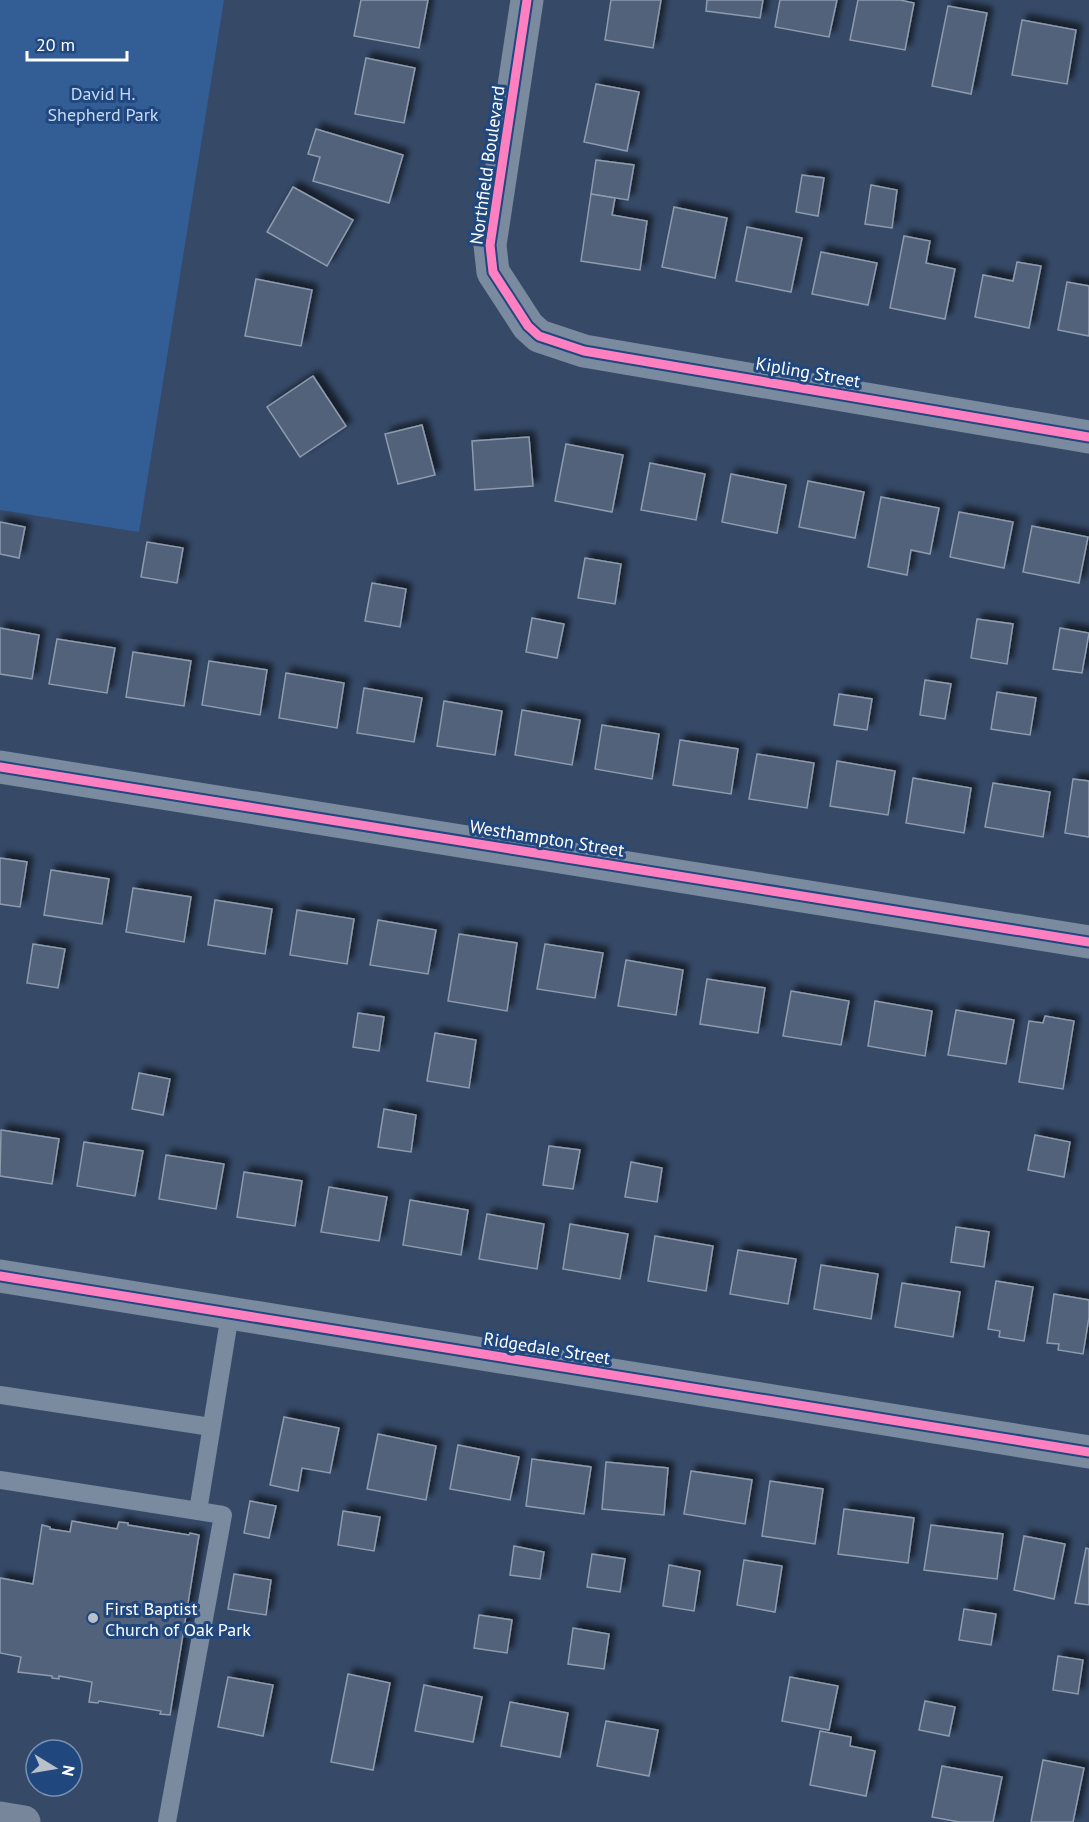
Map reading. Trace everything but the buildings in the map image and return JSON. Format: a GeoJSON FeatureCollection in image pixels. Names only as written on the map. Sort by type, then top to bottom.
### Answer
{"type":"FeatureCollection","features":[{"type":"Feature","properties":{"kind":"main road"},"geometry":{"type":"LineString","coordinates":[[0,1818],[24,1822]]}},
{"type":"Feature","properties":{"kind":"street","name":"Northfield Boulevard"},"geometry":{"type":"LineString","coordinates":[[527,0],[490,245],[493,272],[528,326]]}},
{"type":"Feature","properties":{"kind":"street","name":"Kipling Street"},"geometry":{"type":"LineString","coordinates":[[528,326],[539,336],[584,351],[1089,437]]}},
{"type":"Feature","properties":{"kind":"street","name":"Westhampton Street"},"geometry":{"type":"LineString","coordinates":[[0,767],[1089,942]]}},
{"type":"Feature","properties":{"kind":"street","name":"Ridgedale Street"},"geometry":{"type":"LineString","coordinates":[[0,1276],[1089,1452]]}},
{"type":"Feature","properties":{"kind":"lane"},"geometry":{"type":"LineString","coordinates":[[198,1511],[230,1314]]}},
{"type":"Feature","properties":{"kind":"lane"},"geometry":{"type":"LineString","coordinates":[[0,1395],[211,1427]]}},
{"type":"Feature","properties":{"kind":"lane"},"geometry":{"type":"LineString","coordinates":[[0,1480],[223,1515],[167,1822]]}},
{"type":"Feature","properties":{"kind":"green space","name":"David H. Shepherd Park"},"geometry":{"type":"Polygon","coordinates":[[[0,0],[224,0],[139,532],[0,510],[0,0]]]}},
{"type":"Feature","properties":{"kind":"cycle path"},"geometry":{"type":"LineString","coordinates":[[527,0],[490,245],[493,272],[528,326],[539,336],[584,351],[1089,437]]}},
{"type":"Feature","properties":{"kind":"cycle path"},"geometry":{"type":"LineString","coordinates":[[0,767],[1089,942]]}},
{"type":"Feature","properties":{"kind":"cycle path"},"geometry":{"type":"LineString","coordinates":[[0,1276],[1089,1452]]}},
{"type":"Feature","properties":{"kind":"place","name":"First Baptist Church of Oak Park"},"geometry":{"type":"Point","coordinates":[93,1618]}}]}
